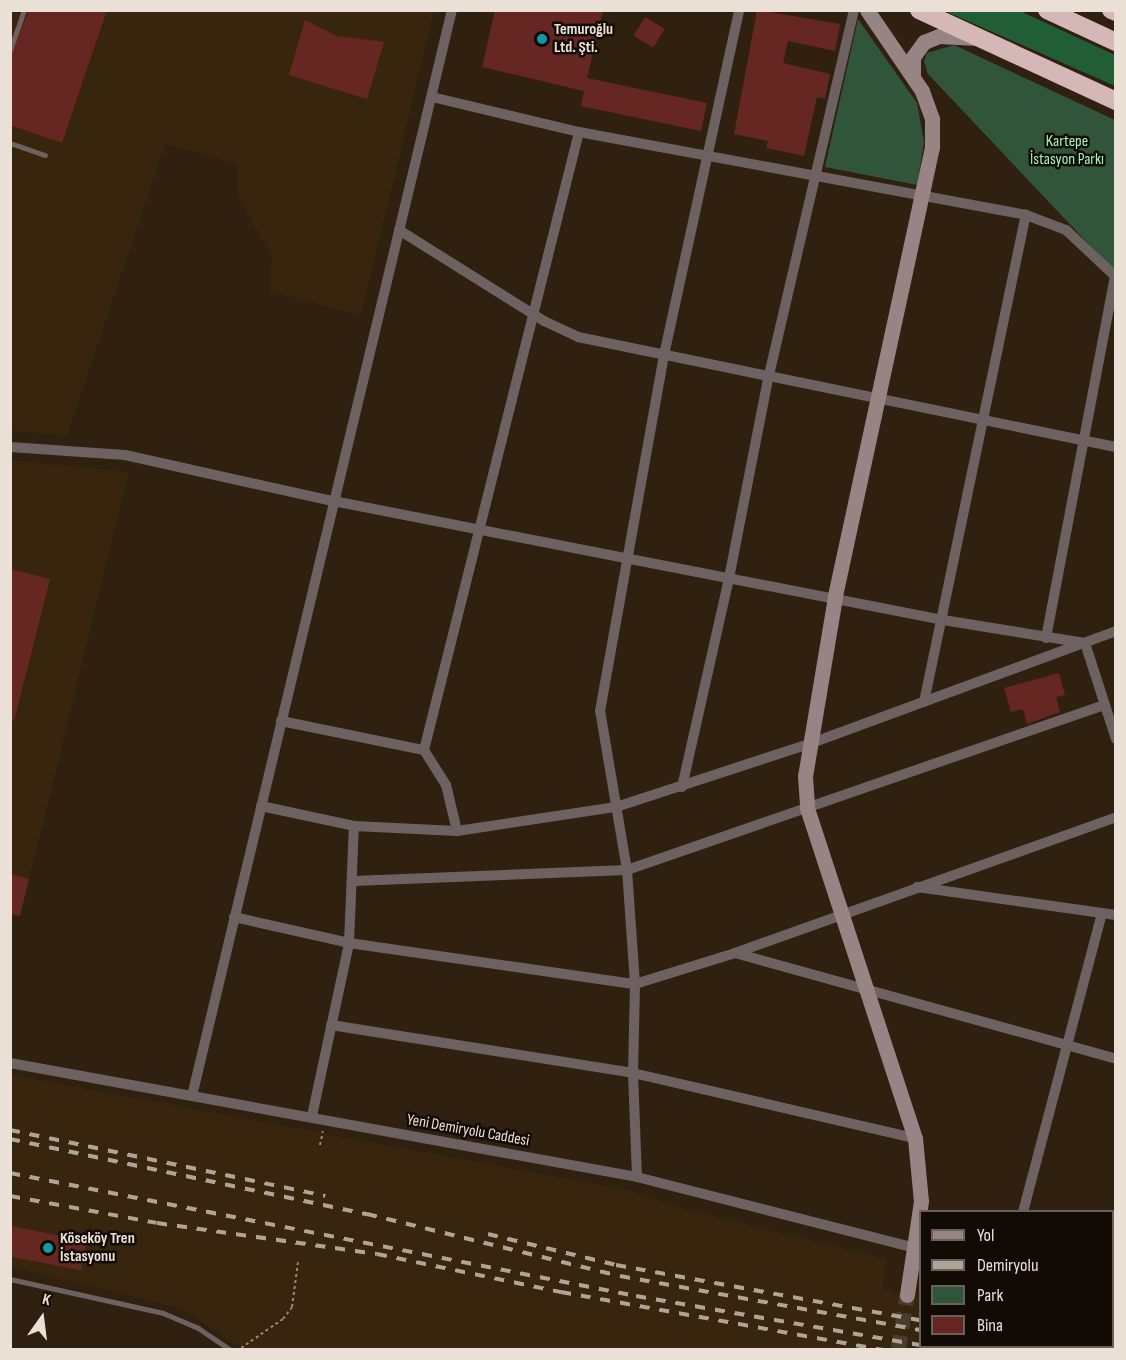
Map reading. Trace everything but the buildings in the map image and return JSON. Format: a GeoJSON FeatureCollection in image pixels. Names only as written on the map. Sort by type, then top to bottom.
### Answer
{"type":"FeatureCollection","features":[{"type":"Feature","properties":{"kind":"highway"},"geometry":{"type":"LineString","coordinates":[[919,10],[972,38],[1116,101]]}},
{"type":"Feature","properties":{"kind":"highway"},"geometry":{"type":"LineString","coordinates":[[1047,10],[1116,42]]}},
{"type":"Feature","properties":{"kind":"highway"},"geometry":{"type":"LineString","coordinates":[[1111,10],[1116,12]]}},
{"type":"Feature","properties":{"kind":"street"},"geometry":{"type":"LineString","coordinates":[[192,1096],[452,10]]}},
{"type":"Feature","properties":{"kind":"street"},"geometry":{"type":"LineString","coordinates":[[637,1177],[633,1073],[635,984],[627,870],[600,711],[664,355],[738,10]]}},
{"type":"Feature","properties":{"kind":"street"},"geometry":{"type":"LineString","coordinates":[[682,787],[729,578],[769,375],[854,10]]}},
{"type":"Feature","properties":{"kind":"street"},"geometry":{"type":"LineString","coordinates":[[867,10],[913,74],[929,107],[932,126],[922,194],[876,397],[835,597],[809,744],[807,808],[915,1138],[921,1193],[920,1210]]}},
{"type":"Feature","properties":{"kind":"street"},"geometry":{"type":"LineString","coordinates":[[913,74],[913,57],[924,42],[939,36],[972,38]]}},
{"type":"Feature","properties":{"kind":"street"},"geometry":{"type":"LineString","coordinates":[[432,97],[579,132],[1026,215],[1066,230],[1115,277],[1086,440],[1046,638]]}},
{"type":"Feature","properties":{"kind":"street"},"geometry":{"type":"LineString","coordinates":[[424,750],[481,527],[532,311],[579,132]]}},
{"type":"Feature","properties":{"kind":"street"},"geometry":{"type":"LineString","coordinates":[[924,702],[1026,215]]}},
{"type":"Feature","properties":{"kind":"street"},"geometry":{"type":"LineString","coordinates":[[399,230],[578,337],[1116,447]]}},
{"type":"Feature","properties":{"kind":"street"},"geometry":{"type":"LineString","coordinates":[[10,447],[125,455],[333,501],[481,527],[943,620],[1085,643]]}},
{"type":"Feature","properties":{"kind":"street"},"geometry":{"type":"LineString","coordinates":[[261,806],[354,826],[457,831],[616,807],[809,744],[1116,631]]}},
{"type":"Feature","properties":{"kind":"street"},"geometry":{"type":"LineString","coordinates":[[1085,643],[1116,739]]}},
{"type":"Feature","properties":{"kind":"street"},"geometry":{"type":"LineString","coordinates":[[354,881],[627,870],[1104,705]]}},
{"type":"Feature","properties":{"kind":"street"},"geometry":{"type":"LineString","coordinates":[[281,721],[424,750],[446,785],[457,831]]}},
{"type":"Feature","properties":{"kind":"street"},"geometry":{"type":"LineString","coordinates":[[234,917],[349,943],[635,984],[735,953],[914,886],[1116,817]]}},
{"type":"Feature","properties":{"kind":"street"},"geometry":{"type":"LineString","coordinates":[[312,1116],[349,943],[354,881],[354,826]]}},
{"type":"Feature","properties":{"kind":"street"},"geometry":{"type":"LineString","coordinates":[[914,886],[1116,915]]}},
{"type":"Feature","properties":{"kind":"street"},"geometry":{"type":"LineString","coordinates":[[1024,1210],[1102,914]]}},
{"type":"Feature","properties":{"kind":"street"},"geometry":{"type":"LineString","coordinates":[[735,953],[1116,1059]]}},
{"type":"Feature","properties":{"kind":"street"},"geometry":{"type":"LineString","coordinates":[[331,1025],[633,1073],[915,1138]]}},
{"type":"Feature","properties":{"kind":"street","name":"Yeni Demiryolu Caddesi"},"geometry":{"type":"LineString","coordinates":[[10,1063],[312,1116],[637,1177],[918,1248]]}},
{"type":"Feature","properties":{"kind":"street"},"geometry":{"type":"LineString","coordinates":[[907,1295],[918,1248],[919,1230]]}},
{"type":"Feature","properties":{"kind":"lane"},"geometry":{"type":"LineString","coordinates":[[10,50],[24,10]]}},
{"type":"Feature","properties":{"kind":"lane"},"geometry":{"type":"LineString","coordinates":[[10,143],[45,155]]}},
{"type":"Feature","properties":{"kind":"lane"},"geometry":{"type":"LineString","coordinates":[[10,1280],[172,1316],[231,1350]]}},
{"type":"Feature","properties":{"kind":"path"},"geometry":{"type":"LineString","coordinates":[[239,1350],[283,1319],[292,1307],[298,1262]]}},
{"type":"Feature","properties":{"kind":"shaded area"},"geometry":{"type":"Polygon","coordinates":[[[10,11],[434,11],[361,316],[269,291],[272,256],[237,196],[237,164],[165,144],[67,436],[11,431],[10,11]]]}},
{"type":"Feature","properties":{"kind":"shaded area"},"geometry":{"type":"Polygon","coordinates":[[[10,460],[129,472],[20,916],[10,914],[10,460]]]}},
{"type":"Feature","properties":{"kind":"shaded area"},"geometry":{"type":"Polygon","coordinates":[[[11,1075],[628,1190],[685,1209],[886,1259],[883,1289],[916,1298],[919,1295],[919,1348],[1114,1348],[1114,1332],[1115,1349],[244,1349],[179,1308],[11,1267],[11,1075]]]}},
{"type":"Feature","properties":{"kind":"green space"},"geometry":{"type":"Polygon","coordinates":[[[945,11],[1020,11],[1115,55],[1115,86],[945,11]]]}},
{"type":"Feature","properties":{"kind":"green space"},"geometry":{"type":"Polygon","coordinates":[[[858,19],[917,103],[924,142],[917,185],[825,167],[858,19]]]}},
{"type":"Feature","properties":{"kind":"green space","name":"Kartepe İstasyon Parkı"},"geometry":{"type":"Polygon","coordinates":[[[954,45],[1115,120],[1115,272],[928,74],[924,61],[927,53],[954,45]]]}},
{"type":"Feature","properties":{"kind":"tunnel"},"geometry":{"type":"LineString","coordinates":[[898,1350],[907,1295]]}},
{"type":"Feature","properties":{"kind":"railway"},"geometry":{"type":"LineString","coordinates":[[10,1130],[325,1196]]}},
{"type":"Feature","properties":{"kind":"railway"},"geometry":{"type":"LineString","coordinates":[[10,1139],[367,1214],[620,1276],[919,1330]]}},
{"type":"Feature","properties":{"kind":"railway"},"geometry":{"type":"LineString","coordinates":[[10,1173],[636,1296],[919,1345]]}},
{"type":"Feature","properties":{"kind":"railway"},"geometry":{"type":"LineString","coordinates":[[10,1196],[157,1223],[377,1254],[561,1292],[883,1350]]}},
{"type":"Feature","properties":{"kind":"railway"},"geometry":{"type":"LineString","coordinates":[[488,1234],[616,1265],[919,1320]]}},
{"type":"Feature","properties":{"kind":"railway"},"geometry":{"type":"LineString","coordinates":[[936,1348],[944,1350]]}},
{"type":"Feature","properties":{"kind":"railway"},"geometry":{"type":"LineString","coordinates":[[1017,1348],[1025,1350]]}},
{"type":"Feature","properties":{"kind":"railway"},"geometry":{"type":"LineString","coordinates":[[1071,1348],[1079,1350]]}},
{"type":"Feature","properties":{"kind":"place","name":"Temuroğlu Ltd. Şti."},"geometry":{"type":"Point","coordinates":[542,39]}},
{"type":"Feature","properties":{"kind":"place","name":"Köseköy Tren İstasyonu"},"geometry":{"type":"Point","coordinates":[48,1248]}}]}
